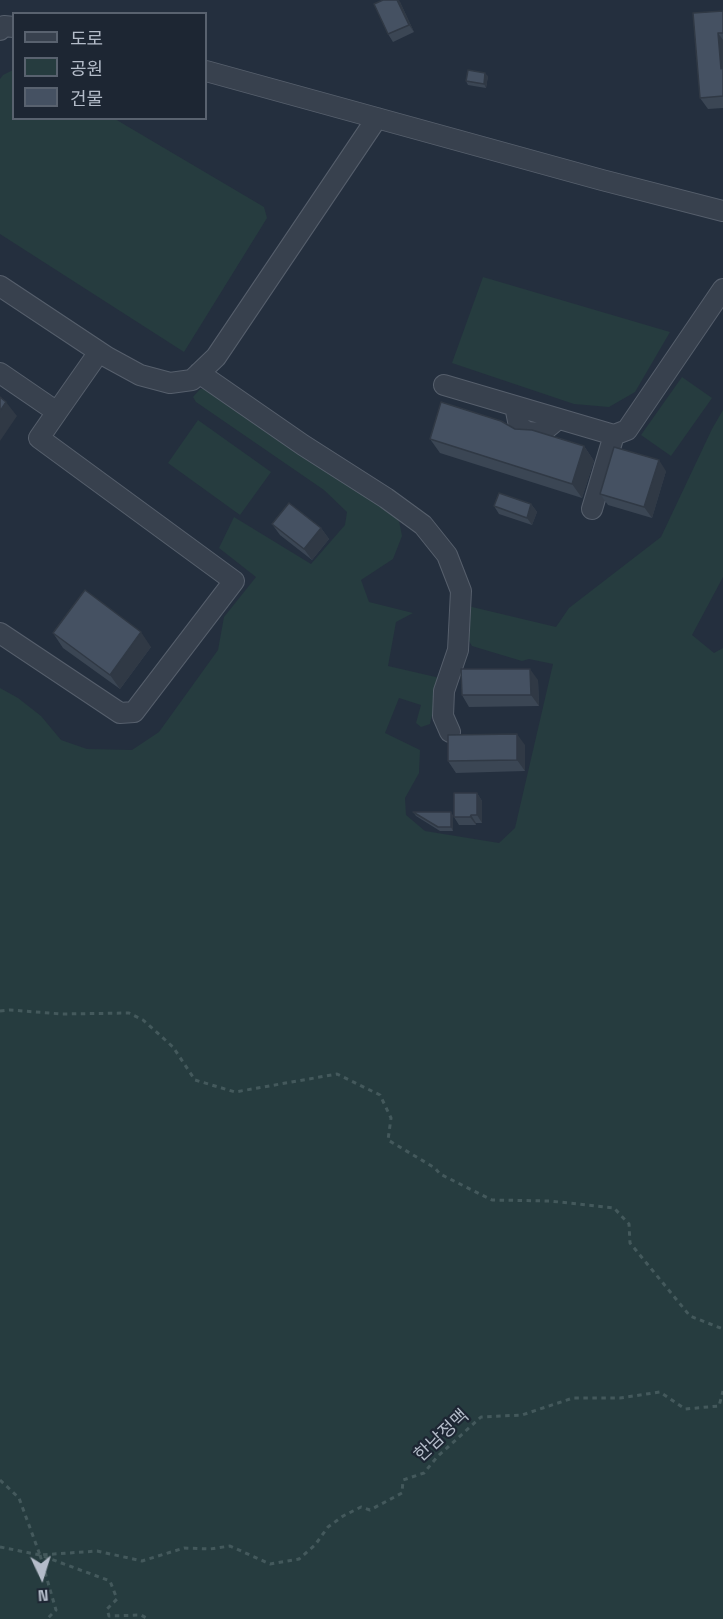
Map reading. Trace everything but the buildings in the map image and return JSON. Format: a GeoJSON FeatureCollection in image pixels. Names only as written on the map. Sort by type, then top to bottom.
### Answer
{"type":"FeatureCollection","features":[{"type":"Feature","properties":{"kind":"lane"},"geometry":{"type":"LineString","coordinates":[[207,71],[723,211]]}},
{"type":"Feature","properties":{"kind":"lane"},"geometry":{"type":"LineString","coordinates":[[0,286],[99,352],[140,375],[170,383],[192,380],[216,357],[376,118]]}},
{"type":"Feature","properties":{"kind":"lane"},"geometry":{"type":"LineString","coordinates":[[444,386],[614,435],[627,430],[723,289]]}},
{"type":"Feature","properties":{"kind":"lane"},"geometry":{"type":"LineString","coordinates":[[0,633],[120,713],[134,712],[234,581],[39,438],[99,352]]}},
{"type":"Feature","properties":{"kind":"lane"},"geometry":{"type":"LineString","coordinates":[[0,373],[57,412]]}},
{"type":"Feature","properties":{"kind":"lane"},"geometry":{"type":"LineString","coordinates":[[199,373],[423,525],[447,555],[461,591],[464,653],[444,691],[443,716],[450,732]]}},
{"type":"Feature","properties":{"kind":"lane"},"geometry":{"type":"LineString","coordinates":[[592,508],[614,435]]}},
{"type":"Feature","properties":{"kind":"path"},"geometry":{"type":"LineString","coordinates":[[0,1011],[62,1014],[129,1013],[143,1020],[173,1047],[195,1080],[235,1092],[337,1074],[380,1095],[391,1118],[388,1140],[435,1168],[440,1174],[492,1200],[550,1201],[614,1208],[629,1224],[630,1243],[690,1316],[723,1329]]}},
{"type":"Feature","properties":{"kind":"path","name":"한남정맥"},"geometry":{"type":"LineString","coordinates":[[40,1556],[97,1551],[142,1561],[184,1548],[210,1549],[230,1546],[270,1564],[299,1559],[315,1545],[328,1527],[343,1516],[361,1508],[370,1510],[402,1493],[403,1480],[424,1473],[437,1457],[481,1417],[522,1415],[573,1398],[620,1398],[660,1392],[685,1409],[719,1406],[723,1391]]}},
{"type":"Feature","properties":{"kind":"path"},"geometry":{"type":"LineString","coordinates":[[0,1480],[19,1498],[40,1556],[56,1610],[47,1619]]}},
{"type":"Feature","properties":{"kind":"path"},"geometry":{"type":"LineString","coordinates":[[0,1547],[40,1556],[110,1581],[117,1599],[107,1610],[109,1616],[141,1615],[148,1619]]}},
{"type":"Feature","properties":{"kind":"green space"},"geometry":{"type":"Polygon","coordinates":[[[12,70],[12,120],[117,120],[264,207],[267,218],[184,352],[0,234],[0,79],[12,70]]]}},
{"type":"Feature","properties":{"kind":"green space"},"geometry":{"type":"Polygon","coordinates":[[[483,277],[670,332],[635,392],[609,407],[574,404],[452,363],[483,277]]]}},
{"type":"Feature","properties":{"kind":"green space"},"geometry":{"type":"Polygon","coordinates":[[[682,377],[712,398],[671,456],[641,435],[682,377]]]}},
{"type":"Feature","properties":{"kind":"green space"},"geometry":{"type":"Polygon","coordinates":[[[200,389],[208,389],[379,502],[399,521],[402,536],[393,559],[361,580],[369,602],[413,613],[396,622],[388,666],[440,678],[430,724],[421,727],[416,723],[421,705],[399,698],[385,733],[420,750],[419,773],[405,798],[406,815],[425,831],[499,843],[515,828],[553,664],[529,659],[522,661],[472,646],[467,638],[468,606],[556,627],[569,608],[661,537],[723,410],[723,577],[692,635],[714,653],[723,648],[723,1619],[0,1619],[0,688],[18,698],[41,716],[61,740],[87,749],[132,750],[159,732],[218,650],[224,617],[256,577],[219,548],[234,517],[311,564],[345,525],[347,512],[324,490],[196,402],[193,397],[200,389]]]}},
{"type":"Feature","properties":{"kind":"green space"},"geometry":{"type":"Polygon","coordinates":[[[198,420],[271,472],[240,515],[168,463],[198,420]]]}}]}
